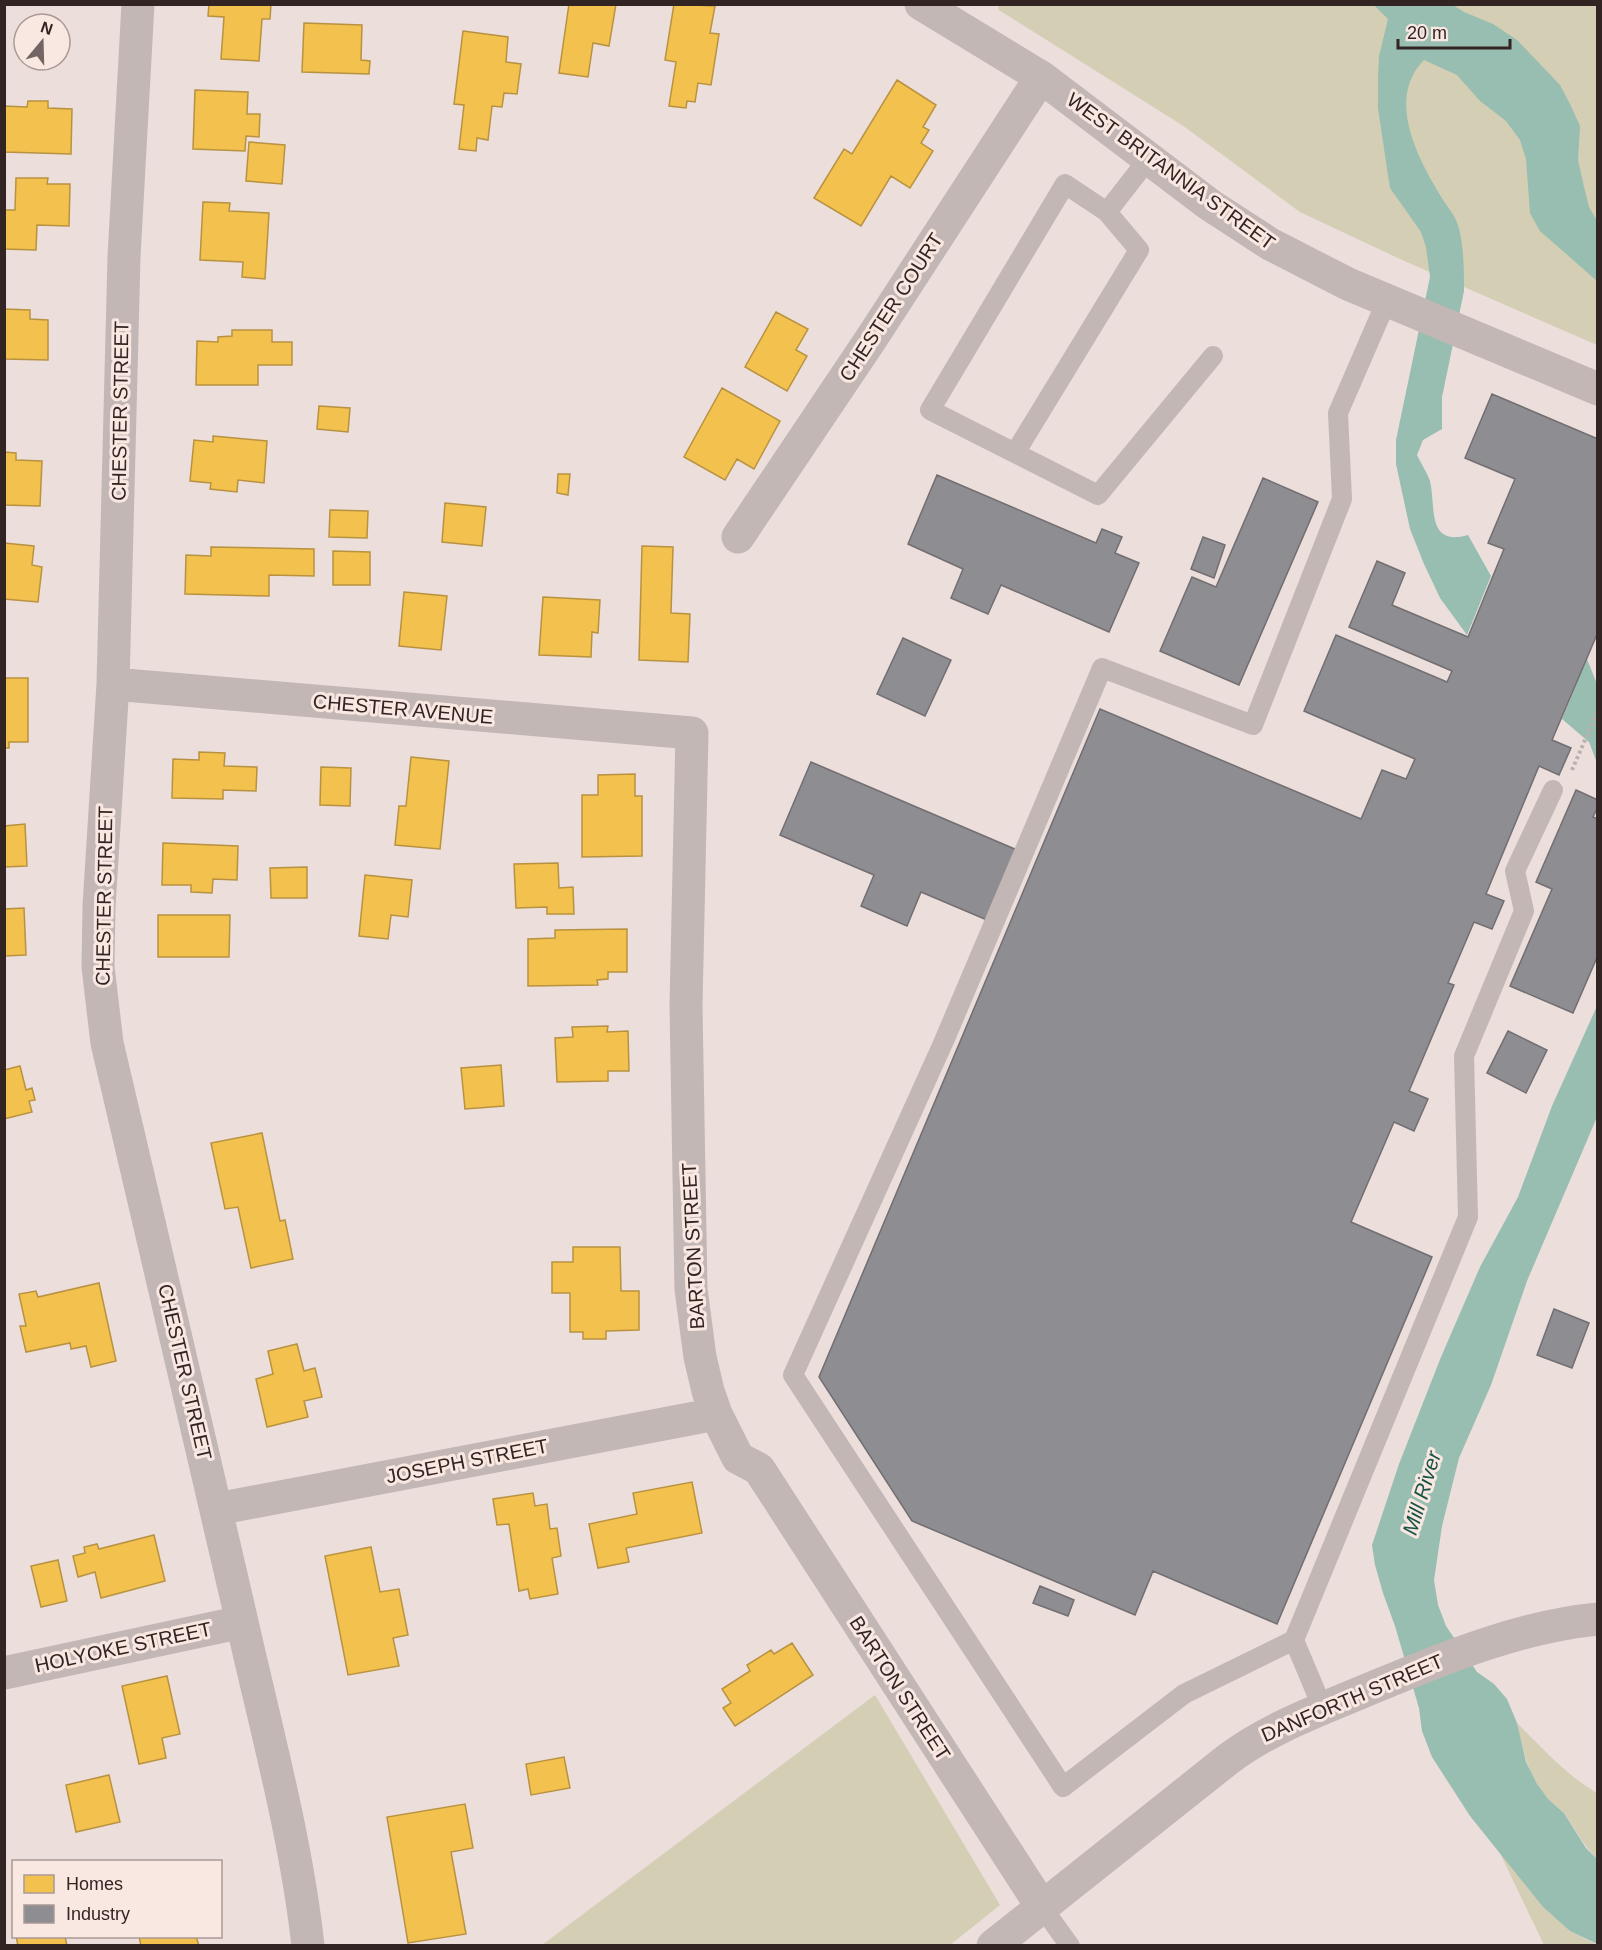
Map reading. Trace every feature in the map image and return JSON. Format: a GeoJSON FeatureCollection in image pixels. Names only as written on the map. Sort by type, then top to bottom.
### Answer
{"type":"FeatureCollection","features":[{"type":"Feature","properties":{"kind":"street","name":"CHESTER STREET"},"geometry":{"type":"LineString","coordinates":[[138,4],[124,257],[113,684],[98,926],[98,966],[105,1026],[296,1863],[308,1946]]}},
{"type":"Feature","properties":{"kind":"street","name":"WEST BRITANNIA STREET"},"geometry":{"type":"LineString","coordinates":[[921,4],[1041,77],[1232,220],[1270,244],[1328,275],[1598,389]]}},
{"type":"Feature","properties":{"kind":"street","name":"CHESTER COURT"},"geometry":{"type":"LineString","coordinates":[[738,537],[1041,77]]}},
{"type":"Feature","properties":{"kind":"street","name":"CHESTER AVENUE"},"geometry":{"type":"LineString","coordinates":[[113,684],[692,734]]}},
{"type":"Feature","properties":{"kind":"street","name":"BARTON STREET"},"geometry":{"type":"LineString","coordinates":[[692,734],[686,1006],[691,1289],[700,1357],[708,1391],[738,1458],[759,1469],[1042,1906]]}},
{"type":"Feature","properties":{"kind":"street","name":"JOSEPH STREET"},"geometry":{"type":"LineString","coordinates":[[217,1509],[716,1413]]}},
{"type":"Feature","properties":{"kind":"street","name":"DANFORTH STREET"},"geometry":{"type":"LineString","coordinates":[[993,1946],[1244,1747],[1280,1727],[1468,1649],[1567,1623],[1598,1619]]}},
{"type":"Feature","properties":{"kind":"street","name":"HOLYOKE STREET"},"geometry":{"type":"LineString","coordinates":[[4,1673],[242,1622]]}},
{"type":"Feature","properties":{"kind":"lane"},"geometry":{"type":"LineString","coordinates":[[1107,212],[1149,158]]}},
{"type":"Feature","properties":{"kind":"lane"},"geometry":{"type":"LineString","coordinates":[[1015,453],[1139,250],[1107,212],[1065,184],[930,410],[1098,495],[1213,356]]}},
{"type":"Feature","properties":{"kind":"lane"},"geometry":{"type":"LineString","coordinates":[[1392,303],[1338,413],[1342,499],[1253,725],[1102,668],[944,1041],[793,1375],[1064,1787],[1184,1694],[1294,1640],[1468,1217],[1464,1056],[1524,911],[1515,871],[1553,790]]}},
{"type":"Feature","properties":{"kind":"lane"},"geometry":{"type":"LineString","coordinates":[[1294,1640],[1323,1708]]}},
{"type":"Feature","properties":{"kind":"lane"},"geometry":{"type":"LineString","coordinates":[[1042,1906],[1070,1946]]}},
{"type":"Feature","properties":{"kind":"path"},"geometry":{"type":"LineString","coordinates":[[1581,748],[1598,710]]}},
{"type":"Feature","properties":{"kind":"shaded area"},"geometry":{"type":"Polygon","coordinates":[[[998,5],[1597,5],[1597,345],[1400,259],[1300,212],[1182,125],[999,10],[998,5]]]}},
{"type":"Feature","properties":{"kind":"shaded area"},"geometry":{"type":"Polygon","coordinates":[[[875,1695],[1000,1905],[950,1945],[542,1945],[875,1695]]]}},
{"type":"Feature","properties":{"kind":"shaded area"},"geometry":{"type":"Polygon","coordinates":[[[1517,1723],[1565,1770],[1597,1793],[1597,1859],[1563,1812],[1541,1791],[1527,1763],[1517,1723]]]}},
{"type":"Feature","properties":{"kind":"shaded area"},"geometry":{"type":"Polygon","coordinates":[[[1499,1851],[1543,1907],[1570,1931],[1597,1945],[1544,1945],[1499,1851]]]}},
{"type":"Feature","properties":{"kind":"water"},"geometry":{"type":"Polygon","coordinates":[[[1374,5],[1453,5],[1493,24],[1517,40],[1560,85],[1580,126],[1578,160],[1589,207],[1597,221],[1597,281],[1540,231],[1530,213],[1526,159],[1520,140],[1506,121],[1480,101],[1457,75],[1424,60],[1413,75],[1407,92],[1406,109],[1409,128],[1422,163],[1458,225],[1463,253],[1464,291],[1442,397],[1442,429],[1423,440],[1417,455],[1430,481],[1439,530],[1445,535],[1455,537],[1468,535],[1491,576],[1467,635],[1440,598],[1424,564],[1410,529],[1396,464],[1396,440],[1430,277],[1426,247],[1421,232],[1390,188],[1378,108],[1379,56],[1388,19],[1374,5]]]}},
{"type":"Feature","properties":{"kind":"water"},"geometry":{"type":"Polygon","coordinates":[[[1587,659],[1597,684],[1597,763],[1589,742],[1562,719],[1587,659]]]}},
{"type":"Feature","properties":{"kind":"water","name":"Mill River"},"geometry":{"type":"Polygon","coordinates":[[[1597,1006],[1597,1117],[1527,1281],[1491,1385],[1459,1458],[1442,1526],[1434,1580],[1438,1605],[1446,1626],[1477,1672],[1494,1684],[1507,1699],[1517,1723],[1526,1762],[1537,1784],[1548,1799],[1564,1813],[1586,1848],[1597,1859],[1597,1944],[1570,1931],[1543,1907],[1470,1816],[1432,1757],[1422,1731],[1419,1708],[1375,1565],[1372,1545],[1399,1464],[1441,1357],[1480,1267],[1518,1197],[1552,1106],[1597,1006]]]}},
{"type":"Feature","properties":{"kind":"building: Homes"},"geometry":{"type":"Polygon","coordinates":[[[209,4],[271,4],[270,19],[262,19],[259,61],[221,59],[224,17],[208,16],[209,4]]]}},
{"type":"Feature","properties":{"kind":"building: Homes"},"geometry":{"type":"Polygon","coordinates":[[[569,4],[616,4],[609,46],[593,43],[588,77],[559,73],[569,4]]]}},
{"type":"Feature","properties":{"kind":"building: Homes"},"geometry":{"type":"Polygon","coordinates":[[[674,4],[715,6],[710,33],[719,34],[711,85],[698,83],[695,102],[687,101],[686,108],[669,106],[676,62],[665,60],[674,4]]]}},
{"type":"Feature","properties":{"kind":"building: Homes"},"geometry":{"type":"Polygon","coordinates":[[[304,23],[362,25],[361,60],[370,61],[369,74],[302,72],[304,23]]]}},
{"type":"Feature","properties":{"kind":"building: Homes"},"geometry":{"type":"Polygon","coordinates":[[[463,31],[508,37],[506,62],[521,64],[517,94],[504,93],[502,107],[492,106],[488,140],[477,138],[476,151],[459,149],[464,105],[454,104],[463,31]]]}},
{"type":"Feature","properties":{"kind":"building: Homes"},"geometry":{"type":"Polygon","coordinates":[[[897,80],[936,105],[923,127],[929,130],[921,143],[933,151],[910,188],[891,176],[861,226],[814,198],[844,149],[852,154],[897,80]]]}},
{"type":"Feature","properties":{"kind":"building: Homes"},"geometry":{"type":"Polygon","coordinates":[[[195,90],[248,92],[247,114],[260,114],[259,137],[246,136],[245,151],[193,149],[195,90]]]}},
{"type":"Feature","properties":{"kind":"building: Homes"},"geometry":{"type":"Polygon","coordinates":[[[28,101],[48,101],[48,108],[72,109],[71,154],[4,152],[4,106],[27,107],[28,101]]]}},
{"type":"Feature","properties":{"kind":"building: Homes"},"geometry":{"type":"Polygon","coordinates":[[[249,142],[285,145],[282,184],[246,181],[249,142]]]}},
{"type":"Feature","properties":{"kind":"building: Homes"},"geometry":{"type":"Polygon","coordinates":[[[16,178],[48,178],[47,184],[70,184],[69,226],[37,225],[36,250],[4,249],[4,210],[15,210],[16,178]]]}},
{"type":"Feature","properties":{"kind":"building: Homes"},"geometry":{"type":"Polygon","coordinates":[[[203,202],[230,203],[229,211],[269,213],[265,279],[242,277],[243,262],[200,260],[203,202]]]}},
{"type":"Feature","properties":{"kind":"building: Homes"},"geometry":{"type":"Polygon","coordinates":[[[4,309],[30,310],[30,319],[48,320],[48,360],[4,359],[4,309]]]}},
{"type":"Feature","properties":{"kind":"building: Homes"},"geometry":{"type":"Polygon","coordinates":[[[776,312],[808,329],[796,350],[807,356],[787,391],[745,367],[776,312]]]}},
{"type":"Feature","properties":{"kind":"building: Homes"},"geometry":{"type":"Polygon","coordinates":[[[232,330],[272,330],[272,342],[292,342],[292,365],[258,365],[258,385],[196,385],[197,341],[218,342],[218,337],[232,336],[232,330]]]}},
{"type":"Feature","properties":{"kind":"building: Homes"},"geometry":{"type":"Polygon","coordinates":[[[722,388],[780,421],[754,469],[737,459],[725,480],[684,457],[722,388]]]}},
{"type":"Feature","properties":{"kind":"building: Homes"},"geometry":{"type":"Polygon","coordinates":[[[319,406],[350,408],[348,432],[317,429],[319,406]]]}},
{"type":"Feature","properties":{"kind":"building: Homes"},"geometry":{"type":"Polygon","coordinates":[[[213,436],[267,441],[264,483],[238,480],[237,492],[210,489],[211,483],[190,481],[194,440],[213,442],[213,436]]]}},
{"type":"Feature","properties":{"kind":"building: Homes"},"geometry":{"type":"Polygon","coordinates":[[[4,452],[16,453],[16,460],[42,461],[40,506],[4,505],[4,452]]]}},
{"type":"Feature","properties":{"kind":"building: Homes"},"geometry":{"type":"Polygon","coordinates":[[[558,474],[570,474],[568,495],[557,493],[558,474]]]}},
{"type":"Feature","properties":{"kind":"building: Homes"},"geometry":{"type":"Polygon","coordinates":[[[445,503],[486,507],[482,546],[442,542],[445,503]]]}},
{"type":"Feature","properties":{"kind":"building: Homes"},"geometry":{"type":"Polygon","coordinates":[[[330,510],[368,511],[367,538],[329,537],[330,510]]]}},
{"type":"Feature","properties":{"kind":"building: Homes"},"geometry":{"type":"Polygon","coordinates":[[[4,543],[34,546],[32,565],[42,567],[38,602],[4,599],[4,543]]]}},
{"type":"Feature","properties":{"kind":"building: Homes"},"geometry":{"type":"Polygon","coordinates":[[[642,546],[673,547],[671,613],[690,614],[688,662],[639,660],[642,546]]]}},
{"type":"Feature","properties":{"kind":"building: Homes"},"geometry":{"type":"Polygon","coordinates":[[[211,547],[314,549],[314,576],[269,575],[269,596],[185,594],[186,555],[211,556],[211,547]]]}},
{"type":"Feature","properties":{"kind":"building: Homes"},"geometry":{"type":"Polygon","coordinates":[[[333,551],[370,552],[370,585],[333,585],[333,551]]]}},
{"type":"Feature","properties":{"kind":"building: Homes"},"geometry":{"type":"Polygon","coordinates":[[[404,592],[447,596],[441,650],[399,646],[404,592]]]}},
{"type":"Feature","properties":{"kind":"building: Homes"},"geometry":{"type":"Polygon","coordinates":[[[543,597],[600,600],[598,633],[592,632],[591,657],[539,655],[543,597]]]}},
{"type":"Feature","properties":{"kind":"building: Homes"},"geometry":{"type":"Polygon","coordinates":[[[4,678],[28,678],[28,742],[9,742],[9,748],[4,748],[4,678]]]}},
{"type":"Feature","properties":{"kind":"building: Homes"},"geometry":{"type":"Polygon","coordinates":[[[199,752],[225,753],[224,766],[257,767],[256,791],[223,790],[223,799],[172,798],[173,759],[199,760],[199,752]]]}},
{"type":"Feature","properties":{"kind":"building: Homes"},"geometry":{"type":"Polygon","coordinates":[[[411,757],[449,761],[440,849],[395,845],[399,806],[406,806],[411,757]]]}},
{"type":"Feature","properties":{"kind":"building: Homes"},"geometry":{"type":"Polygon","coordinates":[[[321,767],[351,768],[350,806],[320,805],[321,767]]]}},
{"type":"Feature","properties":{"kind":"building: Homes"},"geometry":{"type":"Polygon","coordinates":[[[635,774],[635,796],[642,796],[642,856],[582,857],[582,795],[598,795],[598,775],[635,774]]]}},
{"type":"Feature","properties":{"kind":"building: Homes"},"geometry":{"type":"Polygon","coordinates":[[[25,824],[27,866],[4,867],[4,826],[25,824]]]}},
{"type":"Feature","properties":{"kind":"building: Homes"},"geometry":{"type":"Polygon","coordinates":[[[163,843],[238,846],[237,880],[213,879],[212,893],[191,892],[191,885],[162,885],[163,843]]]}},
{"type":"Feature","properties":{"kind":"building: Homes"},"geometry":{"type":"Polygon","coordinates":[[[558,863],[559,888],[573,887],[574,914],[547,914],[547,907],[516,908],[514,864],[558,863]]]}},
{"type":"Feature","properties":{"kind":"building: Homes"},"geometry":{"type":"Polygon","coordinates":[[[307,867],[307,898],[271,898],[270,868],[307,867]]]}},
{"type":"Feature","properties":{"kind":"building: Homes"},"geometry":{"type":"Polygon","coordinates":[[[365,875],[412,880],[408,917],[391,915],[388,939],[359,936],[365,875]]]}},
{"type":"Feature","properties":{"kind":"building: Homes"},"geometry":{"type":"Polygon","coordinates":[[[24,908],[26,955],[4,956],[4,909],[24,908]]]}},
{"type":"Feature","properties":{"kind":"building: Homes"},"geometry":{"type":"Polygon","coordinates":[[[158,915],[230,915],[229,957],[158,957],[158,915]]]}},
{"type":"Feature","properties":{"kind":"building: Homes"},"geometry":{"type":"Polygon","coordinates":[[[627,929],[627,972],[608,972],[608,979],[597,980],[598,985],[528,986],[528,939],[555,938],[555,930],[627,929]]]}},
{"type":"Feature","properties":{"kind":"building: Homes"},"geometry":{"type":"Polygon","coordinates":[[[608,1026],[607,1032],[628,1031],[629,1071],[608,1071],[608,1081],[557,1082],[555,1038],[573,1037],[572,1027],[608,1026]]]}},
{"type":"Feature","properties":{"kind":"building: Homes"},"geometry":{"type":"Polygon","coordinates":[[[501,1065],[504,1106],[465,1109],[461,1068],[501,1065]]]}},
{"type":"Feature","properties":{"kind":"building: Homes"},"geometry":{"type":"Polygon","coordinates":[[[20,1066],[26,1090],[32,1088],[35,1100],[29,1101],[32,1112],[4,1119],[4,1070],[20,1066]]]}},
{"type":"Feature","properties":{"kind":"building: Homes"},"geometry":{"type":"Polygon","coordinates":[[[262,1133],[280,1221],[285,1220],[293,1259],[251,1268],[238,1207],[225,1209],[211,1143],[262,1133]]]}},
{"type":"Feature","properties":{"kind":"building: Homes"},"geometry":{"type":"Polygon","coordinates":[[[573,1247],[620,1247],[621,1291],[639,1291],[639,1330],[606,1331],[606,1339],[583,1339],[583,1332],[570,1332],[570,1293],[552,1293],[552,1262],[573,1262],[573,1247]]]}},
{"type":"Feature","properties":{"kind":"building: Homes"},"geometry":{"type":"Polygon","coordinates":[[[99,1283],[116,1361],[91,1367],[86,1346],[71,1349],[70,1343],[26,1352],[20,1326],[26,1326],[19,1294],[36,1291],[38,1297],[99,1283]]]}},
{"type":"Feature","properties":{"kind":"building: Homes"},"geometry":{"type":"Polygon","coordinates":[[[297,1344],[304,1371],[315,1368],[322,1397],[304,1401],[308,1417],[267,1427],[256,1379],[273,1374],[268,1351],[297,1344]]]}},
{"type":"Feature","properties":{"kind":"building: Homes"},"geometry":{"type":"Polygon","coordinates":[[[692,1482],[702,1533],[626,1548],[629,1562],[598,1568],[589,1524],[637,1514],[633,1493],[692,1482]]]}},
{"type":"Feature","properties":{"kind":"building: Homes"},"geometry":{"type":"Polygon","coordinates":[[[533,1493],[535,1506],[547,1504],[550,1529],[557,1528],[561,1556],[552,1558],[558,1594],[530,1599],[528,1589],[519,1591],[509,1524],[497,1525],[493,1499],[533,1493]]]}},
{"type":"Feature","properties":{"kind":"building: Homes"},"geometry":{"type":"Polygon","coordinates":[[[154,1535],[165,1581],[101,1598],[95,1572],[78,1577],[73,1556],[85,1553],[84,1547],[97,1544],[99,1549],[154,1535]]]}},
{"type":"Feature","properties":{"kind":"building: Homes"},"geometry":{"type":"Polygon","coordinates":[[[371,1547],[380,1592],[399,1589],[408,1635],[393,1638],[399,1666],[348,1675],[325,1556],[371,1547]]]}},
{"type":"Feature","properties":{"kind":"building: Homes"},"geometry":{"type":"Polygon","coordinates":[[[58,1560],[67,1601],[41,1607],[31,1566],[58,1560]]]}},
{"type":"Feature","properties":{"kind":"building: Homes"},"geometry":{"type":"Polygon","coordinates":[[[792,1643],[813,1675],[735,1726],[723,1708],[731,1703],[722,1689],[750,1671],[747,1665],[771,1650],[774,1654],[792,1643]]]}},
{"type":"Feature","properties":{"kind":"building: Homes"},"geometry":{"type":"Polygon","coordinates":[[[167,1676],[180,1734],[162,1738],[166,1758],[139,1764],[122,1686],[167,1676]]]}},
{"type":"Feature","properties":{"kind":"building: Homes"},"geometry":{"type":"Polygon","coordinates":[[[564,1757],[570,1788],[531,1795],[526,1764],[564,1757]]]}},
{"type":"Feature","properties":{"kind":"building: Homes"},"geometry":{"type":"Polygon","coordinates":[[[109,1775],[120,1822],[76,1832],[66,1785],[109,1775]]]}},
{"type":"Feature","properties":{"kind":"building: Homes"},"geometry":{"type":"Polygon","coordinates":[[[465,1804],[473,1848],[451,1852],[466,1934],[408,1943],[387,1817],[465,1804]]]}},
{"type":"Feature","properties":{"kind":"building: Homes"},"geometry":{"type":"Polygon","coordinates":[[[16,1938],[65,1938],[67,1946],[18,1946],[16,1938]]]}},
{"type":"Feature","properties":{"kind":"building: Homes"},"geometry":{"type":"Polygon","coordinates":[[[139,1938],[197,1938],[199,1946],[141,1946],[139,1938]]]}},
{"type":"Feature","properties":{"kind":"building: Industry"},"geometry":{"type":"Polygon","coordinates":[[[1492,394],[1598,439],[1598,632],[1552,740],[1571,748],[1559,775],[1539,766],[1486,894],[1504,901],[1492,929],[1474,922],[1448,983],[1454,985],[1409,1091],[1428,1099],[1414,1131],[1394,1122],[1351,1222],[1432,1257],[1277,1624],[1153,1571],[1135,1615],[912,1521],[819,1377],[1100,709],[1361,819],[1382,770],[1406,779],[1415,759],[1304,711],[1336,635],[1447,682],[1452,671],[1349,627],[1377,561],[1405,573],[1392,605],[1468,637],[1504,549],[1488,543],[1515,479],[1465,458],[1492,394]]]}},
{"type":"Feature","properties":{"kind":"building: Industry"},"geometry":{"type":"Polygon","coordinates":[[[937,475],[1096,543],[1102,529],[1122,537],[1115,553],[1139,563],[1109,632],[1001,585],[988,614],[951,598],[963,569],[908,544],[937,475]]]}},
{"type":"Feature","properties":{"kind":"building: Industry"},"geometry":{"type":"Polygon","coordinates":[[[1263,478],[1318,502],[1239,685],[1160,651],[1192,577],[1216,587],[1263,478]]]}},
{"type":"Feature","properties":{"kind":"building: Industry"},"geometry":{"type":"Polygon","coordinates":[[[1203,537],[1225,545],[1214,578],[1191,569],[1203,537]]]}},
{"type":"Feature","properties":{"kind":"building: Industry"},"geometry":{"type":"Polygon","coordinates":[[[903,638],[951,660],[925,716],[877,694],[903,638]]]}},
{"type":"Feature","properties":{"kind":"building: Industry"},"geometry":{"type":"Polygon","coordinates":[[[811,762],[1017,850],[987,920],[921,892],[907,926],[861,906],[874,875],[780,835],[811,762]]]}},
{"type":"Feature","properties":{"kind":"building: Industry"},"geometry":{"type":"Polygon","coordinates":[[[1576,790],[1598,800],[1598,807],[1593,817],[1598,819],[1598,955],[1573,1013],[1510,986],[1552,889],[1536,882],[1576,790]]]}},
{"type":"Feature","properties":{"kind":"building: Industry"},"geometry":{"type":"Polygon","coordinates":[[[1508,1031],[1547,1050],[1526,1093],[1487,1073],[1508,1031]]]}},
{"type":"Feature","properties":{"kind":"building: Industry"},"geometry":{"type":"Polygon","coordinates":[[[1554,1309],[1589,1323],[1572,1368],[1537,1355],[1554,1309]]]}},
{"type":"Feature","properties":{"kind":"building: Industry"},"geometry":{"type":"Polygon","coordinates":[[[1040,1586],[1074,1600],[1068,1616],[1033,1603],[1040,1586]]]}}]}
